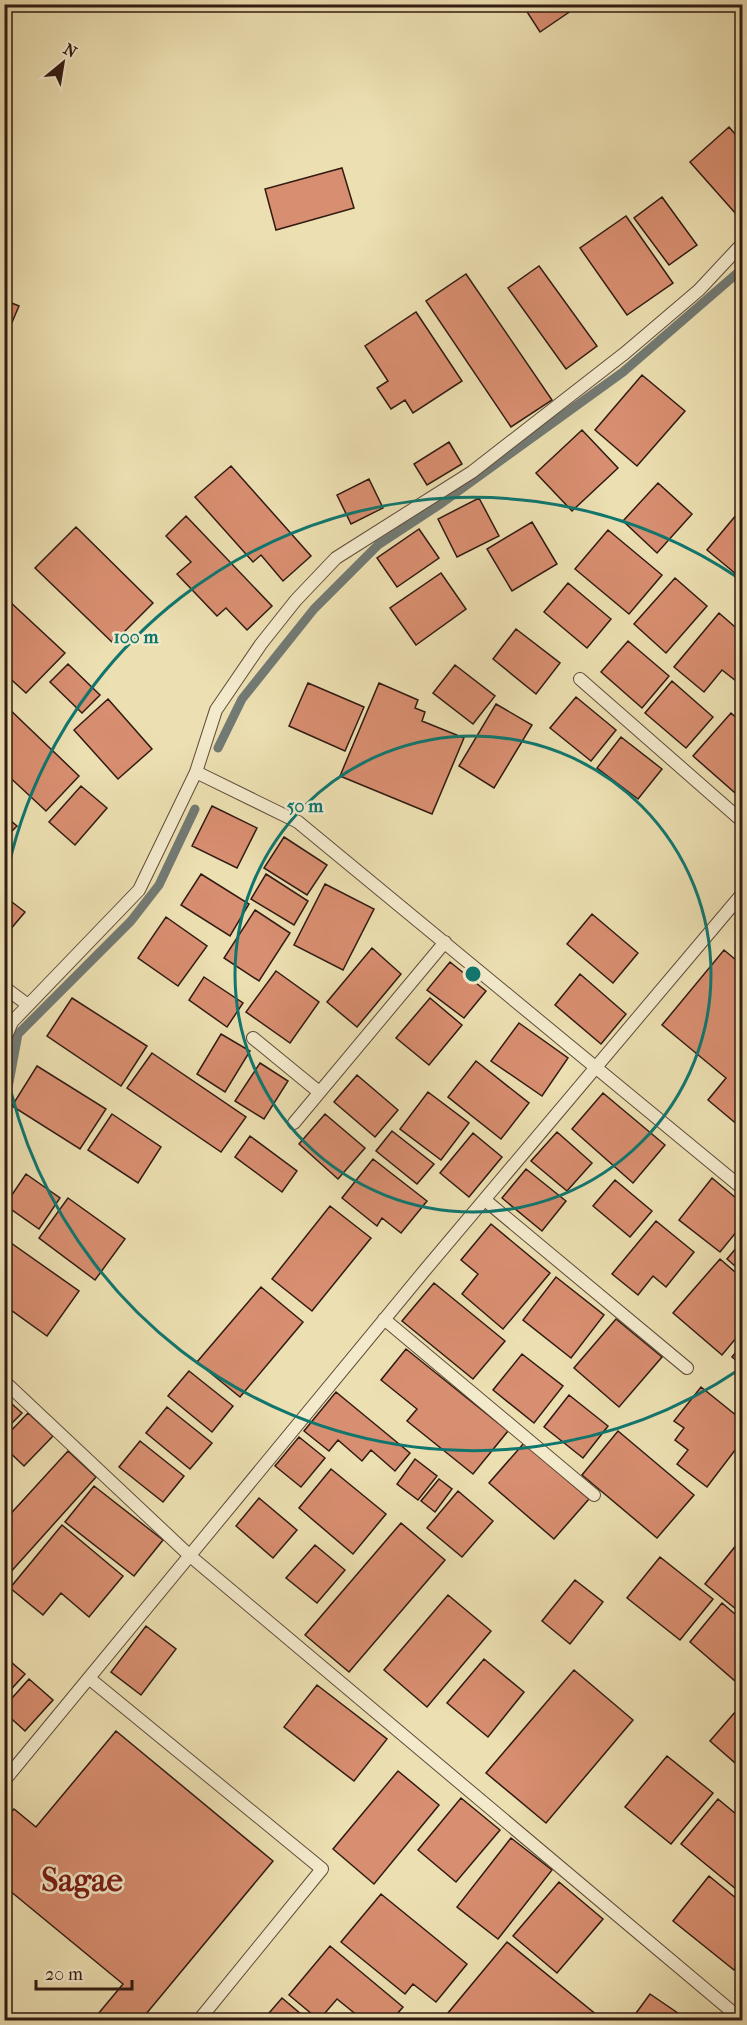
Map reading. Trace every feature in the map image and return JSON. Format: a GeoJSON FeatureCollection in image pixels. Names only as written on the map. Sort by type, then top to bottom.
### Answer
{"type":"FeatureCollection","features":[{"type":"Feature","properties":{"kind":"lane"},"geometry":{"type":"LineString","coordinates":[[4,1041],[12,1022],[139,890],[196,772],[216,710],[261,644],[296,600],[336,558],[472,472],[554,410],[699,290],[742,244]]}},
{"type":"Feature","properties":{"kind":"lane"},"geometry":{"type":"LineString","coordinates":[[580,679],[742,821]]}},
{"type":"Feature","properties":{"kind":"lane"},"geometry":{"type":"LineString","coordinates":[[196,772],[298,822],[742,1188]]}},
{"type":"Feature","properties":{"kind":"lane"},"geometry":{"type":"LineString","coordinates":[[4,1781],[384,1319],[742,894]]}},
{"type":"Feature","properties":{"kind":"lane"},"geometry":{"type":"LineString","coordinates":[[294,1122],[445,942]]}},
{"type":"Feature","properties":{"kind":"lane"},"geometry":{"type":"LineString","coordinates":[[4,987],[28,1005]]}},
{"type":"Feature","properties":{"kind":"lane"},"geometry":{"type":"LineString","coordinates":[[253,1038],[319,1092]]}},
{"type":"Feature","properties":{"kind":"lane"},"geometry":{"type":"LineString","coordinates":[[485,1200],[687,1368]]}},
{"type":"Feature","properties":{"kind":"lane"},"geometry":{"type":"LineString","coordinates":[[384,1319],[594,1495]]}},
{"type":"Feature","properties":{"kind":"lane"},"geometry":{"type":"LineString","coordinates":[[4,1382],[189,1555],[742,2020]]}},
{"type":"Feature","properties":{"kind":"lane"},"geometry":{"type":"LineString","coordinates":[[90,1679],[322,1869],[199,2020]]}},
{"type":"Feature","properties":{"kind":"building"},"geometry":{"type":"Polygon","coordinates":[[[522,4],[581,4],[540,32],[522,4]]]}},
{"type":"Feature","properties":{"kind":"building"},"geometry":{"type":"Polygon","coordinates":[[[729,127],[742,142],[742,208],[736,214],[690,162],[729,127]]]}},
{"type":"Feature","properties":{"kind":"building"},"geometry":{"type":"Polygon","coordinates":[[[342,168],[354,208],[276,230],[265,189],[342,168]]]}},
{"type":"Feature","properties":{"kind":"building"},"geometry":{"type":"Polygon","coordinates":[[[662,197],[697,245],[669,265],[634,218],[662,197]]]}},
{"type":"Feature","properties":{"kind":"building"},"geometry":{"type":"Polygon","coordinates":[[[626,216],[673,283],[627,315],[580,248],[626,216]]]}},
{"type":"Feature","properties":{"kind":"building"},"geometry":{"type":"Polygon","coordinates":[[[539,266],[597,346],[566,369],[508,288],[539,266]]]}},
{"type":"Feature","properties":{"kind":"building"},"geometry":{"type":"Polygon","coordinates":[[[466,274],[552,400],[511,427],[426,301],[466,274]]]}},
{"type":"Feature","properties":{"kind":"building"},"geometry":{"type":"Polygon","coordinates":[[[4,300],[19,306],[4,341],[4,300]]]}},
{"type":"Feature","properties":{"kind":"building"},"geometry":{"type":"Polygon","coordinates":[[[416,312],[462,381],[413,413],[405,400],[391,409],[377,388],[388,381],[365,346],[416,312]]]}},
{"type":"Feature","properties":{"kind":"building"},"geometry":{"type":"Polygon","coordinates":[[[642,375],[685,411],[637,466],[595,430],[642,375]]]}},
{"type":"Feature","properties":{"kind":"building"},"geometry":{"type":"Polygon","coordinates":[[[582,430],[618,468],[572,511],[536,473],[582,430]]]}},
{"type":"Feature","properties":{"kind":"building"},"geometry":{"type":"Polygon","coordinates":[[[449,442],[462,464],[427,485],[414,464],[449,442]]]}},
{"type":"Feature","properties":{"kind":"building"},"geometry":{"type":"Polygon","coordinates":[[[231,466],[311,556],[283,581],[261,555],[253,562],[195,497],[231,466]]]}},
{"type":"Feature","properties":{"kind":"building"},"geometry":{"type":"Polygon","coordinates":[[[369,479],[383,508],[351,524],[337,495],[369,479]]]}},
{"type":"Feature","properties":{"kind":"building"},"geometry":{"type":"Polygon","coordinates":[[[658,483],[692,514],[657,553],[623,521],[658,483]]]}},
{"type":"Feature","properties":{"kind":"building"},"geometry":{"type":"Polygon","coordinates":[[[479,498],[499,536],[457,557],[438,519],[479,498]]]}},
{"type":"Feature","properties":{"kind":"building"},"geometry":{"type":"Polygon","coordinates":[[[742,508],[742,579],[707,550],[742,508]]]}},
{"type":"Feature","properties":{"kind":"building"},"geometry":{"type":"Polygon","coordinates":[[[186,516],[272,606],[247,630],[226,608],[217,616],[177,574],[191,562],[166,536],[186,516]]]}},
{"type":"Feature","properties":{"kind":"building"},"geometry":{"type":"Polygon","coordinates":[[[532,522],[557,564],[512,591],[487,549],[532,522]]]}},
{"type":"Feature","properties":{"kind":"building"},"geometry":{"type":"Polygon","coordinates":[[[76,527],[153,603],[113,643],[35,568],[76,527]]]}},
{"type":"Feature","properties":{"kind":"building"},"geometry":{"type":"Polygon","coordinates":[[[419,529],[439,558],[397,587],[377,558],[419,529]]]}},
{"type":"Feature","properties":{"kind":"building"},"geometry":{"type":"Polygon","coordinates":[[[608,530],[662,575],[629,614],[575,569],[608,530]]]}},
{"type":"Feature","properties":{"kind":"building"},"geometry":{"type":"Polygon","coordinates":[[[441,573],[466,609],[416,645],[390,608],[441,573]]]}},
{"type":"Feature","properties":{"kind":"building"},"geometry":{"type":"Polygon","coordinates":[[[675,578],[707,606],[666,653],[634,624],[675,578]]]}},
{"type":"Feature","properties":{"kind":"building"},"geometry":{"type":"Polygon","coordinates":[[[568,583],[611,619],[587,648],[544,612],[568,583]]]}},
{"type":"Feature","properties":{"kind":"building"},"geometry":{"type":"Polygon","coordinates":[[[8,600],[65,653],[26,693],[4,673],[4,603],[8,600]]]}},
{"type":"Feature","properties":{"kind":"building"},"geometry":{"type":"Polygon","coordinates":[[[719,613],[742,633],[742,673],[736,681],[722,670],[704,692],[674,667],[719,613]]]}},
{"type":"Feature","properties":{"kind":"building"},"geometry":{"type":"Polygon","coordinates":[[[516,629],[560,663],[536,694],[493,659],[516,629]]]}},
{"type":"Feature","properties":{"kind":"building"},"geometry":{"type":"Polygon","coordinates":[[[628,641],[669,676],[642,708],[601,672],[628,641]]]}},
{"type":"Feature","properties":{"kind":"building"},"geometry":{"type":"Polygon","coordinates":[[[68,664],[100,695],[82,713],[50,682],[68,664]]]}},
{"type":"Feature","properties":{"kind":"building"},"geometry":{"type":"Polygon","coordinates":[[[455,665],[495,696],[473,724],[433,693],[455,665]]]}},
{"type":"Feature","properties":{"kind":"building"},"geometry":{"type":"Polygon","coordinates":[[[672,681],[713,717],[686,748],[645,713],[672,681]]]}},
{"type":"Feature","properties":{"kind":"building"},"geometry":{"type":"Polygon","coordinates":[[[308,683],[364,707],[345,751],[289,726],[308,683]]]}},
{"type":"Feature","properties":{"kind":"building"},"geometry":{"type":"Polygon","coordinates":[[[379,683],[418,700],[415,708],[425,712],[422,721],[464,738],[432,814],[340,776],[379,683]]]}},
{"type":"Feature","properties":{"kind":"building"},"geometry":{"type":"Polygon","coordinates":[[[576,697],[616,730],[591,761],[550,728],[576,697]]]}},
{"type":"Feature","properties":{"kind":"building"},"geometry":{"type":"Polygon","coordinates":[[[108,699],[152,749],[118,779],[74,730],[108,699]]]}},
{"type":"Feature","properties":{"kind":"building"},"geometry":{"type":"Polygon","coordinates":[[[4,704],[79,776],[46,811],[4,772],[4,704]]]}},
{"type":"Feature","properties":{"kind":"building"},"geometry":{"type":"Polygon","coordinates":[[[496,704],[532,725],[494,788],[459,766],[496,704]]]}},
{"type":"Feature","properties":{"kind":"building"},"geometry":{"type":"Polygon","coordinates":[[[731,713],[742,723],[742,799],[693,756],[731,713]]]}},
{"type":"Feature","properties":{"kind":"building"},"geometry":{"type":"Polygon","coordinates":[[[621,737],[662,769],[638,799],[597,768],[621,737]]]}},
{"type":"Feature","properties":{"kind":"building"},"geometry":{"type":"Polygon","coordinates":[[[81,786],[107,808],[75,845],[49,822],[81,786]]]}},
{"type":"Feature","properties":{"kind":"building"},"geometry":{"type":"Polygon","coordinates":[[[212,806],[257,828],[237,868],[192,846],[212,806]]]}},
{"type":"Feature","properties":{"kind":"building"},"geometry":{"type":"Polygon","coordinates":[[[4,815],[17,826],[4,839],[4,815]]]}},
{"type":"Feature","properties":{"kind":"building"},"geometry":{"type":"Polygon","coordinates":[[[284,837],[327,865],[307,895],[264,868],[284,837]]]}},
{"type":"Feature","properties":{"kind":"building"},"geometry":{"type":"Polygon","coordinates":[[[201,874],[249,904],[230,936],[181,905],[201,874]]]}},
{"type":"Feature","properties":{"kind":"building"},"geometry":{"type":"Polygon","coordinates":[[[266,874],[308,901],[294,925],[251,899],[266,874]]]}},
{"type":"Feature","properties":{"kind":"building"},"geometry":{"type":"Polygon","coordinates":[[[325,884],[374,909],[343,970],[294,945],[325,884]]]}},
{"type":"Feature","properties":{"kind":"building"},"geometry":{"type":"Polygon","coordinates":[[[4,896],[25,912],[4,937],[4,896]]]}},
{"type":"Feature","properties":{"kind":"building"},"geometry":{"type":"Polygon","coordinates":[[[255,910],[290,933],[259,981],[224,958],[255,910]]]}},
{"type":"Feature","properties":{"kind":"building"},"geometry":{"type":"Polygon","coordinates":[[[592,914],[638,953],[613,983],[567,944],[592,914]]]}},
{"type":"Feature","properties":{"kind":"building"},"geometry":{"type":"Polygon","coordinates":[[[166,917],[207,946],[178,986],[138,958],[166,917]]]}},
{"type":"Feature","properties":{"kind":"building"},"geometry":{"type":"Polygon","coordinates":[[[372,948],[401,974],[357,1027],[327,1002],[372,948]]]}},
{"type":"Feature","properties":{"kind":"building"},"geometry":{"type":"Polygon","coordinates":[[[724,950],[742,965],[742,1122],[739,1126],[708,1100],[726,1078],[662,1025],[724,950]]]}},
{"type":"Feature","properties":{"kind":"building"},"geometry":{"type":"Polygon","coordinates":[[[450,962],[486,991],[464,1018],[427,990],[450,962]]]}},
{"type":"Feature","properties":{"kind":"building"},"geometry":{"type":"Polygon","coordinates":[[[276,971],[319,1002],[290,1043],[246,1012],[276,971]]]}},
{"type":"Feature","properties":{"kind":"building"},"geometry":{"type":"Polygon","coordinates":[[[580,974],[626,1014],[601,1044],[555,1005],[580,974]]]}},
{"type":"Feature","properties":{"kind":"building"},"geometry":{"type":"Polygon","coordinates":[[[204,977],[243,1003],[227,1027],[189,1000],[204,977]]]}},
{"type":"Feature","properties":{"kind":"building"},"geometry":{"type":"Polygon","coordinates":[[[72,998],[147,1046],[121,1086],[47,1036],[72,998]]]}},
{"type":"Feature","properties":{"kind":"building"},"geometry":{"type":"Polygon","coordinates":[[[430,998],[462,1025],[429,1065],[396,1038],[430,998]]]}},
{"type":"Feature","properties":{"kind":"building"},"geometry":{"type":"Polygon","coordinates":[[[519,1023],[568,1058],[542,1096],[491,1061],[519,1023]]]}},
{"type":"Feature","properties":{"kind":"building"},"geometry":{"type":"Polygon","coordinates":[[[221,1034],[250,1051],[225,1092],[197,1074],[221,1034]]]}},
{"type":"Feature","properties":{"kind":"building"},"geometry":{"type":"Polygon","coordinates":[[[152,1053],[246,1117],[221,1152],[127,1088],[152,1053]]]}},
{"type":"Feature","properties":{"kind":"building"},"geometry":{"type":"Polygon","coordinates":[[[476,1061],[529,1103],[501,1139],[448,1097],[476,1061]]]}},
{"type":"Feature","properties":{"kind":"building"},"geometry":{"type":"Polygon","coordinates":[[[260,1063],[288,1081],[264,1119],[235,1101],[260,1063]]]}},
{"type":"Feature","properties":{"kind":"building"},"geometry":{"type":"Polygon","coordinates":[[[37,1066],[106,1109],[80,1149],[12,1106],[37,1066]]]}},
{"type":"Feature","properties":{"kind":"building"},"geometry":{"type":"Polygon","coordinates":[[[357,1075],[398,1110],[375,1137],[334,1102],[357,1075]]]}},
{"type":"Feature","properties":{"kind":"building"},"geometry":{"type":"Polygon","coordinates":[[[428,1092],[469,1123],[441,1160],[400,1129],[428,1092]]]}},
{"type":"Feature","properties":{"kind":"building"},"geometry":{"type":"Polygon","coordinates":[[[603,1093],[665,1145],[633,1183],[572,1129],[603,1093]]]}},
{"type":"Feature","properties":{"kind":"building"},"geometry":{"type":"Polygon","coordinates":[[[112,1114],[161,1147],[138,1183],[88,1150],[112,1114]]]}},
{"type":"Feature","properties":{"kind":"building"},"geometry":{"type":"Polygon","coordinates":[[[325,1114],[365,1148],[338,1179],[299,1144],[325,1114]]]}},
{"type":"Feature","properties":{"kind":"building"},"geometry":{"type":"Polygon","coordinates":[[[392,1131],[434,1164],[417,1184],[376,1151],[392,1131]]]}},
{"type":"Feature","properties":{"kind":"building"},"geometry":{"type":"Polygon","coordinates":[[[557,1132],[592,1163],[567,1191],[531,1161],[557,1132]]]}},
{"type":"Feature","properties":{"kind":"building"},"geometry":{"type":"Polygon","coordinates":[[[473,1133],[502,1157],[469,1197],[440,1173],[473,1133]]]}},
{"type":"Feature","properties":{"kind":"building"},"geometry":{"type":"Polygon","coordinates":[[[250,1136],[297,1171],[282,1192],[235,1157],[250,1136]]]}},
{"type":"Feature","properties":{"kind":"building"},"geometry":{"type":"Polygon","coordinates":[[[373,1159],[427,1201],[401,1233],[382,1218],[377,1226],[342,1198],[373,1159]]]}},
{"type":"Feature","properties":{"kind":"building"},"geometry":{"type":"Polygon","coordinates":[[[526,1169],[566,1201],[542,1231],[502,1198],[526,1169]]]}},
{"type":"Feature","properties":{"kind":"building"},"geometry":{"type":"Polygon","coordinates":[[[26,1174],[60,1198],[39,1229],[5,1205],[26,1174]]]}},
{"type":"Feature","properties":{"kind":"building"},"geometry":{"type":"Polygon","coordinates":[[[712,1178],[742,1203],[742,1225],[720,1252],[679,1220],[712,1178]]]}},
{"type":"Feature","properties":{"kind":"building"},"geometry":{"type":"Polygon","coordinates":[[[615,1180],[652,1211],[630,1237],[593,1206],[615,1180]]]}},
{"type":"Feature","properties":{"kind":"building"},"geometry":{"type":"Polygon","coordinates":[[[68,1198],[125,1239],[95,1280],[39,1238],[68,1198]]]}},
{"type":"Feature","properties":{"kind":"building"},"geometry":{"type":"Polygon","coordinates":[[[330,1206],[371,1238],[312,1311],[272,1279],[330,1206]]]}},
{"type":"Feature","properties":{"kind":"building"},"geometry":{"type":"Polygon","coordinates":[[[656,1221],[694,1252],[666,1287],[653,1276],[638,1295],[612,1274],[656,1221]]]}},
{"type":"Feature","properties":{"kind":"building"},"geometry":{"type":"Polygon","coordinates":[[[491,1224],[550,1273],[503,1329],[462,1294],[478,1274],[461,1260],[491,1224]]]}},
{"type":"Feature","properties":{"kind":"building"},"geometry":{"type":"Polygon","coordinates":[[[4,1238],[79,1291],[47,1336],[4,1305],[4,1238]]]}},
{"type":"Feature","properties":{"kind":"building"},"geometry":{"type":"Polygon","coordinates":[[[742,1241],[742,1272],[727,1259],[742,1241]]]}},
{"type":"Feature","properties":{"kind":"building"},"geometry":{"type":"Polygon","coordinates":[[[720,1259],[742,1278],[742,1331],[722,1355],[673,1313],[720,1259]]]}},
{"type":"Feature","properties":{"kind":"building"},"geometry":{"type":"Polygon","coordinates":[[[556,1277],[604,1315],[571,1358],[523,1320],[556,1277]]]}},
{"type":"Feature","properties":{"kind":"building"},"geometry":{"type":"Polygon","coordinates":[[[434,1283],[505,1341],[473,1379],[402,1321],[434,1283]]]}},
{"type":"Feature","properties":{"kind":"building"},"geometry":{"type":"Polygon","coordinates":[[[261,1287],[303,1322],[240,1397],[197,1362],[261,1287]]]}},
{"type":"Feature","properties":{"kind":"building"},"geometry":{"type":"Polygon","coordinates":[[[616,1319],[662,1357],[619,1407],[574,1368],[616,1319]]]}},
{"type":"Feature","properties":{"kind":"building"},"geometry":{"type":"Polygon","coordinates":[[[742,1345],[742,1365],[732,1357],[742,1345]]]}},
{"type":"Feature","properties":{"kind":"building"},"geometry":{"type":"Polygon","coordinates":[[[406,1349],[508,1431],[473,1474],[407,1421],[417,1409],[381,1380],[406,1349]]]}},
{"type":"Feature","properties":{"kind":"building"},"geometry":{"type":"Polygon","coordinates":[[[522,1354],[563,1386],[534,1423],[493,1390],[522,1354]]]}},
{"type":"Feature","properties":{"kind":"building"},"geometry":{"type":"Polygon","coordinates":[[[189,1371],[233,1406],[212,1432],[168,1396],[189,1371]]]}},
{"type":"Feature","properties":{"kind":"building"},"geometry":{"type":"Polygon","coordinates":[[[701,1387],[742,1420],[742,1441],[707,1487],[677,1464],[688,1450],[675,1440],[684,1428],[674,1421],[701,1387]]]}},
{"type":"Feature","properties":{"kind":"building"},"geometry":{"type":"Polygon","coordinates":[[[336,1392],[410,1453],[395,1471],[371,1450],[362,1461],[338,1440],[329,1451],[304,1431],[336,1392]]]}},
{"type":"Feature","properties":{"kind":"building"},"geometry":{"type":"Polygon","coordinates":[[[569,1395],[608,1426],[583,1458],[544,1427],[569,1395]]]}},
{"type":"Feature","properties":{"kind":"building"},"geometry":{"type":"Polygon","coordinates":[[[4,1397],[22,1413],[4,1431],[4,1397]]]}},
{"type":"Feature","properties":{"kind":"building"},"geometry":{"type":"Polygon","coordinates":[[[167,1407],[212,1443],[190,1469],[146,1433],[167,1407]]]}},
{"type":"Feature","properties":{"kind":"building"},"geometry":{"type":"Polygon","coordinates":[[[28,1413],[53,1436],[24,1466],[4,1447],[4,1438],[28,1413]]]}},
{"type":"Feature","properties":{"kind":"building"},"geometry":{"type":"Polygon","coordinates":[[[618,1431],[694,1495],[657,1538],[582,1475],[618,1431]]]}},
{"type":"Feature","properties":{"kind":"building"},"geometry":{"type":"Polygon","coordinates":[[[299,1437],[325,1458],[301,1487],[275,1466],[299,1437]]]}},
{"type":"Feature","properties":{"kind":"building"},"geometry":{"type":"Polygon","coordinates":[[[140,1441],[184,1476],[163,1502],[119,1467],[140,1441]]]}},
{"type":"Feature","properties":{"kind":"building"},"geometry":{"type":"Polygon","coordinates":[[[524,1443],[589,1499],[554,1539],[489,1483],[524,1443]]]}},
{"type":"Feature","properties":{"kind":"building"},"geometry":{"type":"Polygon","coordinates":[[[68,1451],[96,1477],[8,1575],[4,1572],[4,1521],[68,1451]]]}},
{"type":"Feature","properties":{"kind":"building"},"geometry":{"type":"Polygon","coordinates":[[[415,1459],[437,1476],[418,1500],[397,1484],[415,1459]]]}},
{"type":"Feature","properties":{"kind":"building"},"geometry":{"type":"Polygon","coordinates":[[[331,1469],[386,1514],[353,1554],[299,1508],[331,1469]]]}},
{"type":"Feature","properties":{"kind":"building"},"geometry":{"type":"Polygon","coordinates":[[[439,1479],[452,1489],[435,1512],[421,1501],[439,1479]]]}},
{"type":"Feature","properties":{"kind":"building"},"geometry":{"type":"Polygon","coordinates":[[[94,1486],[163,1540],[134,1576],[65,1522],[94,1486]]]}},
{"type":"Feature","properties":{"kind":"building"},"geometry":{"type":"Polygon","coordinates":[[[458,1491],[493,1521],[462,1557],[427,1528],[458,1491]]]}},
{"type":"Feature","properties":{"kind":"building"},"geometry":{"type":"Polygon","coordinates":[[[259,1498],[297,1530],[273,1558],[236,1526],[259,1498]]]}},
{"type":"Feature","properties":{"kind":"building"},"geometry":{"type":"Polygon","coordinates":[[[401,1523],[445,1560],[349,1672],[305,1635],[401,1523]]]}},
{"type":"Feature","properties":{"kind":"building"},"geometry":{"type":"Polygon","coordinates":[[[62,1525],[123,1576],[89,1617],[61,1593],[43,1615],[10,1588],[62,1525]]]}},
{"type":"Feature","properties":{"kind":"building"},"geometry":{"type":"Polygon","coordinates":[[[742,1538],[742,1614],[705,1584],[742,1538]]]}},
{"type":"Feature","properties":{"kind":"building"},"geometry":{"type":"Polygon","coordinates":[[[315,1545],[345,1570],[317,1603],[286,1578],[315,1545]]]}},
{"type":"Feature","properties":{"kind":"building"},"geometry":{"type":"Polygon","coordinates":[[[660,1557],[713,1599],[680,1640],[627,1598],[660,1557]]]}},
{"type":"Feature","properties":{"kind":"building"},"geometry":{"type":"Polygon","coordinates":[[[575,1580],[603,1602],[570,1644],[542,1621],[575,1580]]]}},
{"type":"Feature","properties":{"kind":"building"},"geometry":{"type":"Polygon","coordinates":[[[448,1595],[491,1631],[427,1707],[384,1670],[448,1595]]]}},
{"type":"Feature","properties":{"kind":"building"},"geometry":{"type":"Polygon","coordinates":[[[722,1603],[742,1620],[742,1687],[690,1642],[722,1603]]]}},
{"type":"Feature","properties":{"kind":"building"},"geometry":{"type":"Polygon","coordinates":[[[146,1626],[176,1649],[141,1695],[111,1672],[146,1626]]]}},
{"type":"Feature","properties":{"kind":"building"},"geometry":{"type":"Polygon","coordinates":[[[4,1656],[25,1674],[4,1697],[4,1656]]]}},
{"type":"Feature","properties":{"kind":"building"},"geometry":{"type":"Polygon","coordinates":[[[484,1659],[524,1692],[488,1737],[447,1703],[484,1659]]]}},
{"type":"Feature","properties":{"kind":"building"},"geometry":{"type":"Polygon","coordinates":[[[574,1670],[633,1720],[546,1823],[486,1773],[574,1670]]]}},
{"type":"Feature","properties":{"kind":"building"},"geometry":{"type":"Polygon","coordinates":[[[29,1679],[53,1700],[25,1731],[4,1712],[4,1707],[29,1679]]]}},
{"type":"Feature","properties":{"kind":"building"},"geometry":{"type":"Polygon","coordinates":[[[317,1685],[387,1739],[354,1781],[284,1727],[317,1685]]]}},
{"type":"Feature","properties":{"kind":"building"},"geometry":{"type":"Polygon","coordinates":[[[736,1711],[742,1716],[742,1769],[710,1741],[736,1711]]]}},
{"type":"Feature","properties":{"kind":"building"},"geometry":{"type":"Polygon","coordinates":[[[116,1731],[273,1861],[141,2020],[93,2020],[123,1984],[4,1886],[4,1820],[14,1809],[36,1827],[116,1731]]]}},
{"type":"Feature","properties":{"kind":"building"},"geometry":{"type":"Polygon","coordinates":[[[667,1756],[713,1793],[671,1844],[625,1807],[667,1756]]]}},
{"type":"Feature","properties":{"kind":"building"},"geometry":{"type":"Polygon","coordinates":[[[398,1771],[439,1805],[374,1884],[333,1849],[398,1771]]]}},
{"type":"Feature","properties":{"kind":"building"},"geometry":{"type":"Polygon","coordinates":[[[461,1798],[500,1830],[456,1882],[418,1850],[461,1798]]]}},
{"type":"Feature","properties":{"kind":"building"},"geometry":{"type":"Polygon","coordinates":[[[718,1799],[742,1819],[742,1894],[681,1844],[718,1799]]]}},
{"type":"Feature","properties":{"kind":"building"},"geometry":{"type":"Polygon","coordinates":[[[511,1838],[552,1870],[498,1939],[457,1907],[511,1838]]]}},
{"type":"Feature","properties":{"kind":"building"},"geometry":{"type":"Polygon","coordinates":[[[709,1876],[742,1903],[742,1959],[734,1970],[673,1921],[709,1876]]]}},
{"type":"Feature","properties":{"kind":"building"},"geometry":{"type":"Polygon","coordinates":[[[559,1882],[603,1919],[557,1973],[513,1936],[559,1882]]]}},
{"type":"Feature","properties":{"kind":"building"},"geometry":{"type":"Polygon","coordinates":[[[381,1894],[467,1964],[436,2002],[413,1984],[405,1994],[341,1942],[381,1894]]]}},
{"type":"Feature","properties":{"kind":"building"},"geometry":{"type":"Polygon","coordinates":[[[507,1942],[603,2020],[457,2020],[448,2013],[507,1942]]]}},
{"type":"Feature","properties":{"kind":"building"},"geometry":{"type":"Polygon","coordinates":[[[330,1946],[403,2007],[392,2020],[363,2020],[337,1999],[319,2020],[289,1995],[330,1946]]]}},
{"type":"Feature","properties":{"kind":"building"},"geometry":{"type":"Polygon","coordinates":[[[650,1994],[688,2020],[631,2020],[650,1994]]]}},
{"type":"Feature","properties":{"kind":"building"},"geometry":{"type":"Polygon","coordinates":[[[282,1998],[308,2020],[263,2020],[282,1998]]]}},
{"type":"Feature","properties":{"kind":"waterway"},"geometry":{"type":"LineString","coordinates":[[218,748],[242,699],[314,609],[378,545],[439,505],[623,372],[742,269]]}},
{"type":"Feature","properties":{"kind":"waterway"},"geometry":{"type":"LineString","coordinates":[[4,1125],[18,1034],[131,921],[159,885],[195,809]]}},
{"type":"Feature","properties":{"kind":"district","name":"Sagae"},"geometry":{"type":"Point","coordinates":[82,1880]}}]}
